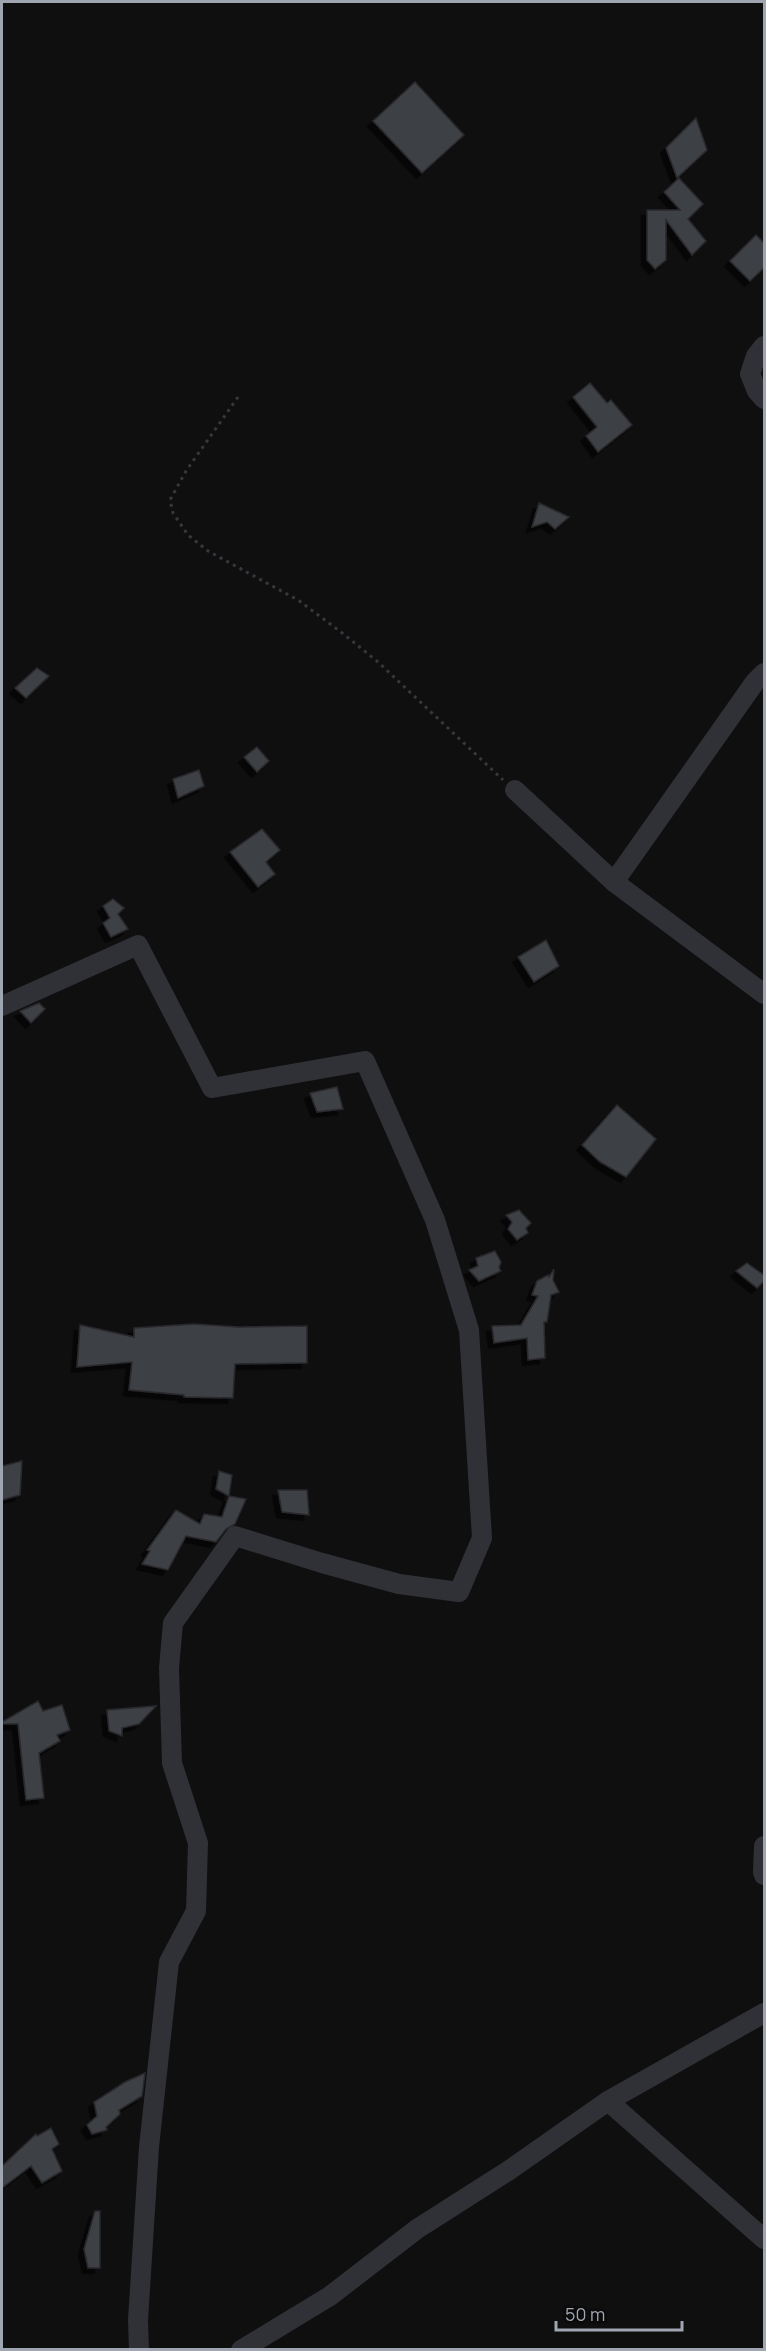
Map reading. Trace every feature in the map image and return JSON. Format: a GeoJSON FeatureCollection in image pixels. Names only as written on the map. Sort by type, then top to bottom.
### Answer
{"type":"FeatureCollection","features":[{"type":"Feature","properties":{"kind":"street"},"geometry":{"type":"LineString","coordinates":[[765,346],[756,356],[750,374],[757,391],[765,399]]}},
{"type":"Feature","properties":{"kind":"street"},"geometry":{"type":"LineString","coordinates":[[614,882],[755,682],[765,673]]}},
{"type":"Feature","properties":{"kind":"street"},"geometry":{"type":"LineString","coordinates":[[515,790],[614,882],[765,994]]}},
{"type":"Feature","properties":{"kind":"street"},"geometry":{"type":"LineString","coordinates":[[2,1006],[138,945],[212,1088],[365,1061],[435,1220],[469,1330],[482,1538],[459,1592],[399,1584],[235,1536],[173,1623],[169,1668],[172,1763],[198,1844],[196,1911],[169,1962],[149,2146],[138,2320],[139,2349]]}},
{"type":"Feature","properties":{"kind":"street"},"geometry":{"type":"LineString","coordinates":[[765,1846],[763,1872],[765,1875]]}},
{"type":"Feature","properties":{"kind":"street"},"geometry":{"type":"LineString","coordinates":[[240,2349],[330,2296],[417,2229],[508,2171],[608,2101],[765,2013]]}},
{"type":"Feature","properties":{"kind":"street"},"geometry":{"type":"LineString","coordinates":[[608,2101],[765,2239]]}},
{"type":"Feature","properties":{"kind":"path"},"geometry":{"type":"LineString","coordinates":[[238,397],[186,471],[170,500],[173,513],[188,536],[208,551],[298,600],[351,640],[378,662],[515,790]]}},
{"type":"Feature","properties":{"kind":"building"},"geometry":{"type":"Polygon","coordinates":[[[415,82],[464,135],[422,173],[373,121],[415,82]]]}},
{"type":"Feature","properties":{"kind":"building"},"geometry":{"type":"Polygon","coordinates":[[[696,118],[707,150],[677,178],[666,148],[696,118]]]}},
{"type":"Feature","properties":{"kind":"building"},"geometry":{"type":"Polygon","coordinates":[[[679,178],[703,204],[688,219],[706,241],[692,255],[666,220],[666,260],[655,269],[647,260],[647,210],[680,210],[664,192],[679,178]]]}},
{"type":"Feature","properties":{"kind":"building"},"geometry":{"type":"Polygon","coordinates":[[[756,235],[765,244],[765,267],[750,281],[730,261],[756,235]]]}},
{"type":"Feature","properties":{"kind":"building"},"geometry":{"type":"Polygon","coordinates":[[[590,383],[607,403],[611,400],[632,425],[598,452],[586,436],[597,427],[573,397],[590,383]]]}},
{"type":"Feature","properties":{"kind":"building"},"geometry":{"type":"Polygon","coordinates":[[[539,503],[569,517],[555,529],[547,522],[532,527],[539,503]]]}},
{"type":"Feature","properties":{"kind":"building"},"geometry":{"type":"Polygon","coordinates":[[[37,668],[49,676],[26,698],[15,688],[37,668]]]}},
{"type":"Feature","properties":{"kind":"building"},"geometry":{"type":"Polygon","coordinates":[[[257,747],[269,761],[257,772],[244,757],[257,747]]]}},
{"type":"Feature","properties":{"kind":"building"},"geometry":{"type":"Polygon","coordinates":[[[199,770],[204,786],[178,798],[173,779],[199,770]]]}},
{"type":"Feature","properties":{"kind":"building"},"geometry":{"type":"Polygon","coordinates":[[[262,829],[280,850],[266,862],[275,874],[258,887],[230,852],[262,829]]]}},
{"type":"Feature","properties":{"kind":"building"},"geometry":{"type":"Polygon","coordinates":[[[113,899],[124,908],[118,914],[128,929],[111,937],[103,923],[110,918],[103,906],[113,899]]]}},
{"type":"Feature","properties":{"kind":"building"},"geometry":{"type":"Polygon","coordinates":[[[546,940],[559,966],[534,982],[518,957],[546,940]]]}},
{"type":"Feature","properties":{"kind":"building"},"geometry":{"type":"Polygon","coordinates":[[[39,1003],[45,1009],[31,1023],[20,1011],[39,1003]]]}},
{"type":"Feature","properties":{"kind":"building"},"geometry":{"type":"Polygon","coordinates":[[[337,1087],[343,1109],[317,1112],[310,1093],[337,1087]]]}},
{"type":"Feature","properties":{"kind":"building"},"geometry":{"type":"Polygon","coordinates":[[[617,1105],[656,1139],[626,1177],[600,1162],[582,1145],[617,1105]]]}},
{"type":"Feature","properties":{"kind":"building"},"geometry":{"type":"Polygon","coordinates":[[[519,1210],[531,1223],[526,1228],[528,1233],[517,1240],[508,1229],[512,1222],[506,1215],[519,1210]]]}},
{"type":"Feature","properties":{"kind":"building"},"geometry":{"type":"Polygon","coordinates":[[[495,1251],[501,1262],[499,1268],[501,1271],[479,1281],[469,1270],[478,1266],[476,1258],[495,1251]]]}},
{"type":"Feature","properties":{"kind":"building"},"geometry":{"type":"Polygon","coordinates":[[[747,1263],[765,1276],[765,1280],[757,1288],[736,1271],[747,1263]]]}},
{"type":"Feature","properties":{"kind":"building"},"geometry":{"type":"Polygon","coordinates":[[[554,1269],[553,1280],[559,1292],[551,1295],[547,1322],[544,1322],[545,1358],[528,1360],[527,1338],[494,1343],[492,1326],[521,1325],[538,1296],[532,1295],[537,1281],[548,1275],[549,1277],[554,1269]]]}},
{"type":"Feature","properties":{"kind":"building"},"geometry":{"type":"Polygon","coordinates":[[[194,1324],[238,1327],[307,1326],[307,1363],[235,1364],[233,1398],[184,1397],[184,1395],[129,1390],[132,1362],[77,1367],[80,1325],[134,1337],[134,1328],[194,1324]]]}},
{"type":"Feature","properties":{"kind":"building"},"geometry":{"type":"Polygon","coordinates":[[[22,1461],[20,1495],[2,1500],[2,1466],[22,1461]]]}},
{"type":"Feature","properties":{"kind":"building"},"geometry":{"type":"Polygon","coordinates":[[[219,1471],[232,1475],[229,1496],[216,1489],[219,1471]]]}},
{"type":"Feature","properties":{"kind":"building"},"geometry":{"type":"Polygon","coordinates":[[[278,1490],[307,1490],[309,1515],[282,1512],[278,1490]]]}},
{"type":"Feature","properties":{"kind":"building"},"geometry":{"type":"Polygon","coordinates":[[[229,1496],[246,1499],[235,1524],[226,1529],[216,1542],[186,1536],[168,1570],[142,1564],[150,1551],[147,1550],[176,1510],[200,1524],[204,1514],[222,1517],[229,1496]]]}},
{"type":"Feature","properties":{"kind":"building"},"geometry":{"type":"Polygon","coordinates":[[[38,1701],[43,1711],[62,1705],[70,1730],[57,1735],[60,1741],[39,1753],[44,1798],[26,1800],[18,1724],[2,1724],[2,1722],[38,1701]]]}},
{"type":"Feature","properties":{"kind":"building"},"geometry":{"type":"Polygon","coordinates":[[[156,1706],[139,1724],[122,1728],[122,1736],[109,1731],[107,1710],[156,1706]]]}},
{"type":"Feature","properties":{"kind":"building"},"geometry":{"type":"Polygon","coordinates":[[[145,2073],[142,2096],[119,2110],[120,2114],[106,2127],[107,2130],[92,2134],[87,2125],[97,2116],[94,2102],[125,2082],[145,2073]]]}},
{"type":"Feature","properties":{"kind":"building"},"geometry":{"type":"Polygon","coordinates":[[[51,2128],[59,2144],[52,2149],[62,2171],[42,2183],[31,2166],[2,2188],[2,2166],[36,2134],[37,2136],[51,2128]]]}},
{"type":"Feature","properties":{"kind":"building"},"geometry":{"type":"Polygon","coordinates":[[[95,2211],[100,2211],[100,2268],[88,2268],[84,2249],[95,2211]]]}}]}
